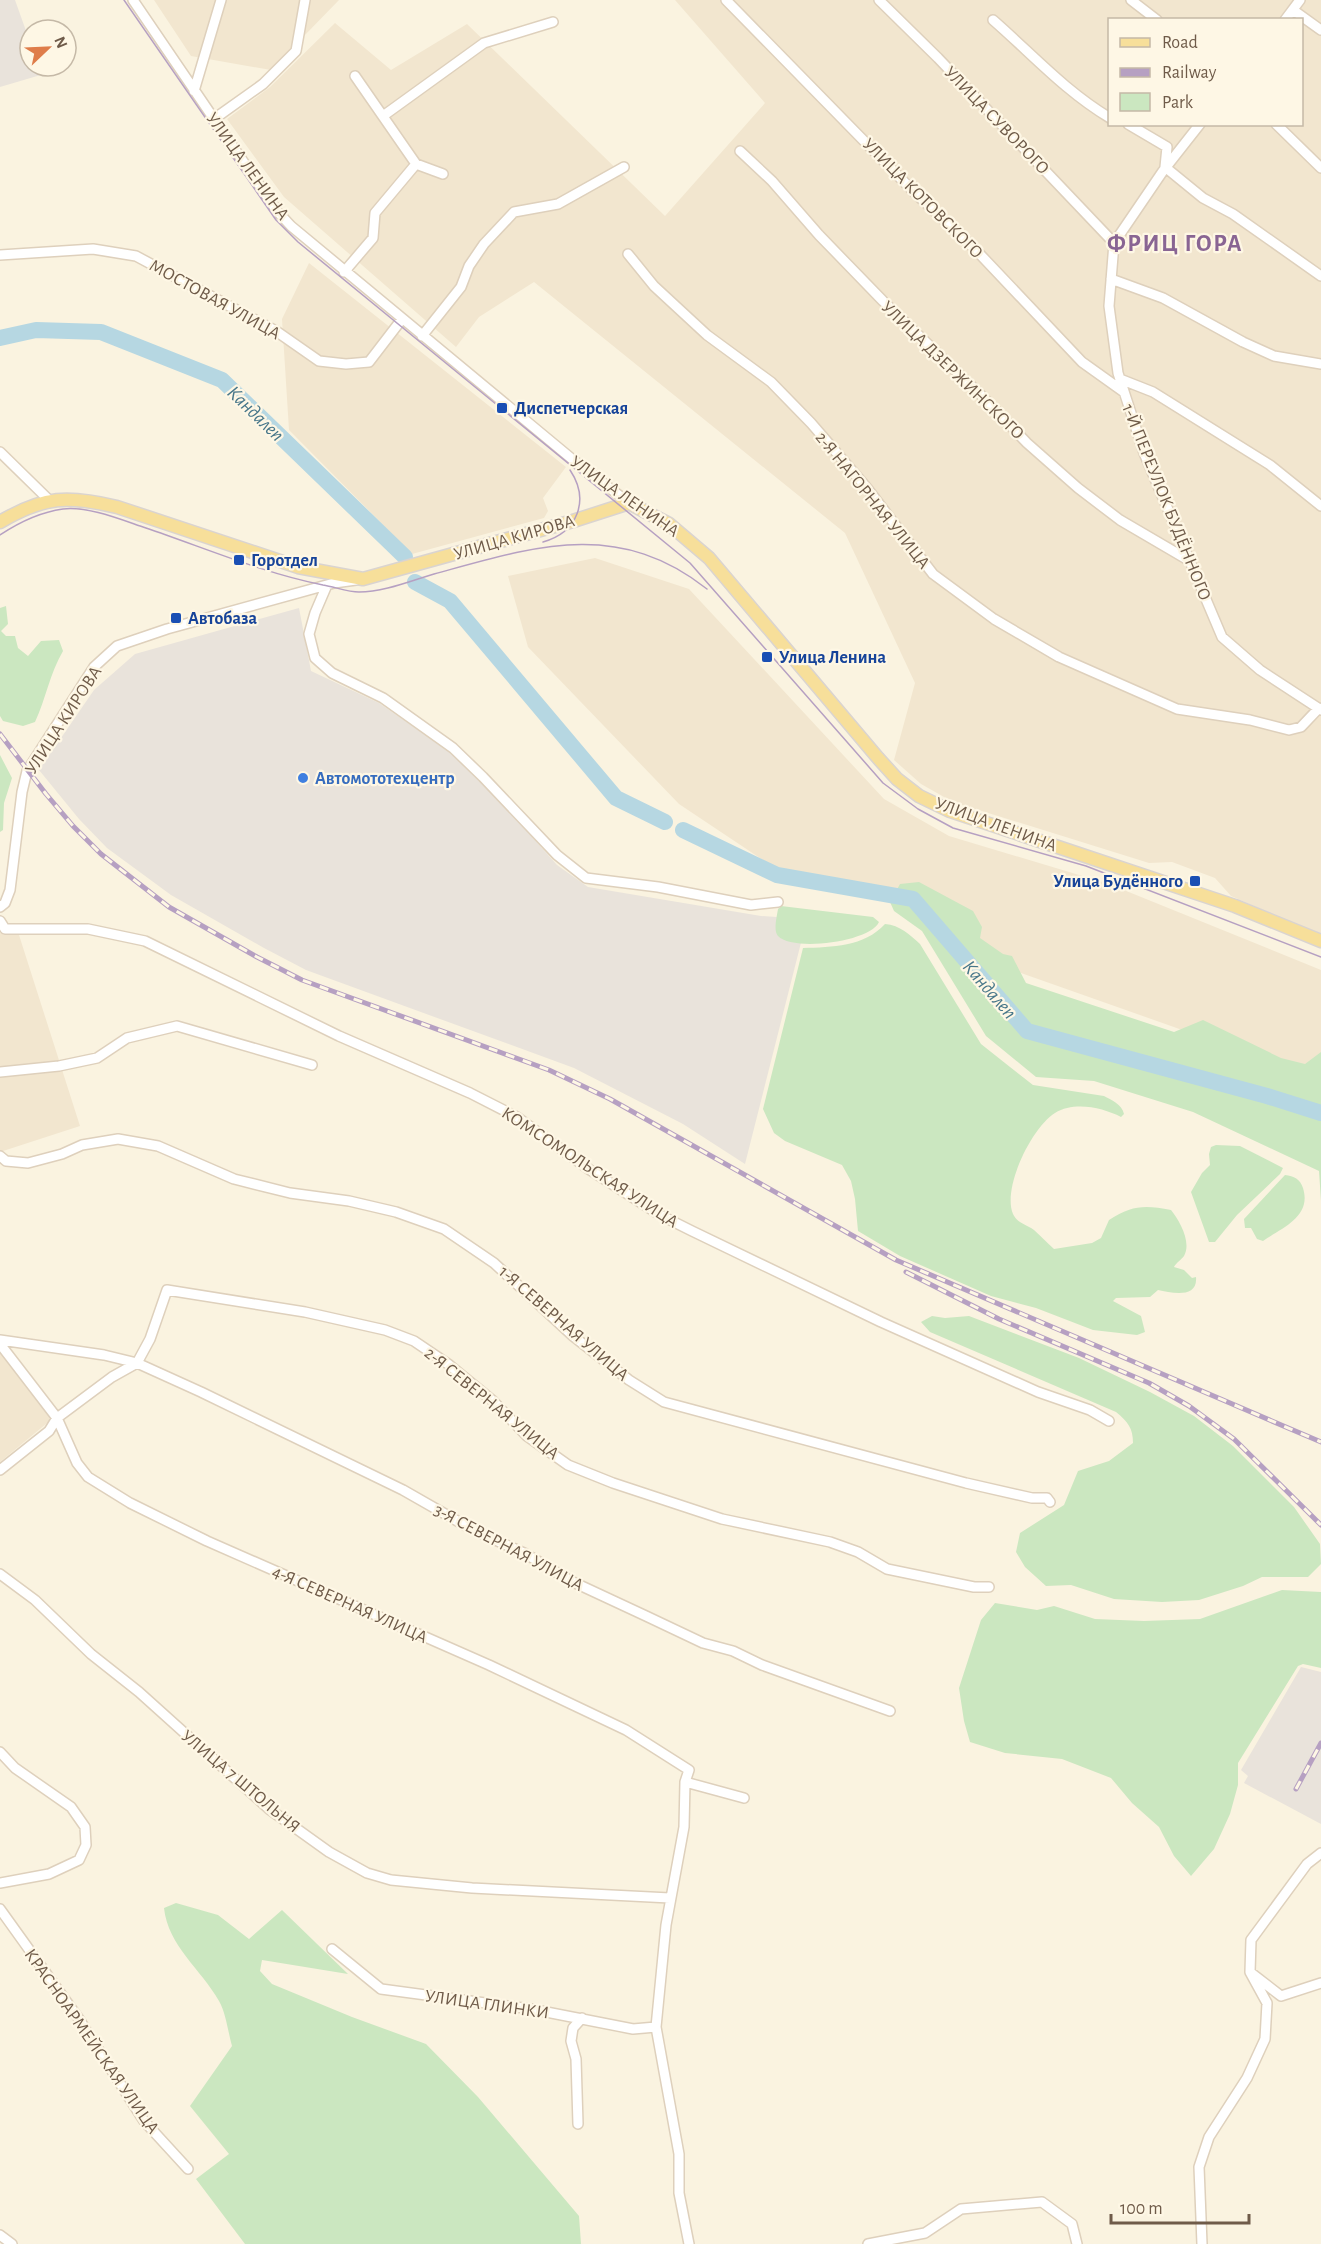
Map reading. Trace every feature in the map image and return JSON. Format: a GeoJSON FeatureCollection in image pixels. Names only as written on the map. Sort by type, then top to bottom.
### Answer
{"type":"FeatureCollection","features":[{"type":"Feature","properties":{"kind":"main road","name":"УЛИЦА КИРОВА"},"geometry":{"type":"LineString","coordinates":[[0,522],[49,500],[70,498],[117,507],[297,567],[363,579],[563,524],[629,502]]}},
{"type":"Feature","properties":{"kind":"main road","name":"УЛИЦА ЛЕНИНА"},"geometry":{"type":"LineString","coordinates":[[629,502],[669,524],[709,558],[878,758],[897,779],[920,796],[950,811],[1235,906],[1321,941]]}},
{"type":"Feature","properties":{"kind":"street","name":"УЛИЦА ЛЕНИНА"},"geometry":{"type":"LineString","coordinates":[[133,0],[277,211],[291,226],[572,459],[629,502]]}},
{"type":"Feature","properties":{"kind":"street"},"geometry":{"type":"LineString","coordinates":[[194,91],[221,0]]}},
{"type":"Feature","properties":{"kind":"street"},"geometry":{"type":"LineString","coordinates":[[214,120],[263,84],[296,51],[305,0]]}},
{"type":"Feature","properties":{"kind":"street","name":"УЛИЦА КОТОВСКОГО"},"geometry":{"type":"LineString","coordinates":[[726,0],[914,192],[975,249],[1082,362],[1124,392]]}},
{"type":"Feature","properties":{"kind":"street","name":"УЛИЦА СУВОРОГО"},"geometry":{"type":"LineString","coordinates":[[879,0],[938,58],[1114,243]]}},
{"type":"Feature","properties":{"kind":"street"},"geometry":{"type":"LineString","coordinates":[[1131,0],[1154,18]]}},
{"type":"Feature","properties":{"kind":"street"},"geometry":{"type":"LineString","coordinates":[[1287,18],[1300,0]]}},
{"type":"Feature","properties":{"kind":"street"},"geometry":{"type":"LineString","coordinates":[[1293,10],[1321,30]]}},
{"type":"Feature","properties":{"kind":"street"},"geometry":{"type":"LineString","coordinates":[[993,20],[1027,49],[1067,89],[1108,117]]}},
{"type":"Feature","properties":{"kind":"street"},"geometry":{"type":"LineString","coordinates":[[383,116],[484,43],[553,22]]}},
{"type":"Feature","properties":{"kind":"street"},"geometry":{"type":"LineString","coordinates":[[355,76],[416,164],[443,174]]}},
{"type":"Feature","properties":{"kind":"street"},"geometry":{"type":"LineString","coordinates":[[1131,126],[1167,147],[1165,167]]}},
{"type":"Feature","properties":{"kind":"street"},"geometry":{"type":"LineString","coordinates":[[1114,243],[1165,167],[1198,126]]}},
{"type":"Feature","properties":{"kind":"street"},"geometry":{"type":"LineString","coordinates":[[1278,126],[1321,168]]}},
{"type":"Feature","properties":{"kind":"street","name":"УЛИЦА ДЗЕРЖИНСКОГО"},"geometry":{"type":"LineString","coordinates":[[740,151],[772,181],[819,236],[1027,443],[1078,488],[1120,520],[1190,561]]}},
{"type":"Feature","properties":{"kind":"street"},"geometry":{"type":"LineString","coordinates":[[344,272],[374,238],[375,213],[416,164]]}},
{"type":"Feature","properties":{"kind":"street"},"geometry":{"type":"LineString","coordinates":[[422,336],[461,287],[469,266],[484,244],[514,212],[558,204],[624,167]]}},
{"type":"Feature","properties":{"kind":"street"},"geometry":{"type":"LineString","coordinates":[[1165,167],[1203,198],[1233,214],[1321,276]]}},
{"type":"Feature","properties":{"kind":"street","name":"1-Й ПЕРЕУЛОК БУДЁННОГО"},"geometry":{"type":"LineString","coordinates":[[1114,243],[1108,306],[1120,379],[1144,453],[1222,637],[1260,670],[1320,709]]}},
{"type":"Feature","properties":{"kind":"street","name":"МОСТОВАЯ УЛИЦА"},"geometry":{"type":"LineString","coordinates":[[0,255],[93,249],[136,256],[276,331],[320,361],[346,364],[369,362],[402,319]]}},
{"type":"Feature","properties":{"kind":"street","name":"2-Я НАГОРНАЯ УЛИЦА"},"geometry":{"type":"LineString","coordinates":[[628,254],[654,286],[707,335],[771,382],[811,423],[867,488],[933,574],[994,619],[1059,657],[1177,709],[1250,720],[1289,730],[1301,727],[1320,709]]}},
{"type":"Feature","properties":{"kind":"street"},"geometry":{"type":"LineString","coordinates":[[1111,279],[1163,298],[1243,342],[1274,356],[1321,364]]}},
{"type":"Feature","properties":{"kind":"street"},"geometry":{"type":"LineString","coordinates":[[1120,379],[1153,392],[1236,443],[1270,465],[1321,506]]}},
{"type":"Feature","properties":{"kind":"street"},"geometry":{"type":"LineString","coordinates":[[0,452],[49,500]]}},
{"type":"Feature","properties":{"kind":"street","name":"УЛИЦА КИРОВА"},"geometry":{"type":"LineString","coordinates":[[0,908],[5,903],[10,890],[22,792],[27,771],[94,667],[117,646],[167,629],[327,585],[363,579]]}},
{"type":"Feature","properties":{"kind":"street"},"geometry":{"type":"LineString","coordinates":[[327,585],[309,634],[315,658],[332,674],[383,698],[453,748],[556,855],[586,878],[658,887],[751,905],[778,902]]}},
{"type":"Feature","properties":{"kind":"street","name":"КОМСОМОЛЬСКАЯ УЛИЦА"},"geometry":{"type":"LineString","coordinates":[[0,921],[5,929],[88,929],[145,941],[339,1036],[470,1093],[517,1117],[587,1168],[660,1215],[692,1231],[881,1322],[1038,1392],[1090,1410],[1109,1421]]}},
{"type":"Feature","properties":{"kind":"street"},"geometry":{"type":"LineString","coordinates":[[0,1072],[59,1066],[97,1058],[127,1038],[177,1026],[312,1065]]}},
{"type":"Feature","properties":{"kind":"street","name":"1-Я СЕВЕРНАЯ УЛИЦА"},"geometry":{"type":"LineString","coordinates":[[0,1156],[6,1161],[28,1163],[62,1154],[82,1145],[118,1139],[158,1146],[234,1179],[290,1193],[349,1201],[396,1212],[444,1229],[494,1263],[573,1336],[629,1380],[664,1402],[806,1438],[966,1483],[1032,1498],[1047,1498],[1050,1502]]}},
{"type":"Feature","properties":{"kind":"street","name":"2-Я СЕВЕРНАЯ УЛИЦА"},"geometry":{"type":"LineString","coordinates":[[137,1363],[150,1339],[167,1290],[305,1312],[386,1330],[414,1341],[448,1364],[493,1401],[527,1436],[567,1465],[613,1483],[722,1519],[830,1542],[858,1551],[887,1569],[974,1587],[989,1587]]}},
{"type":"Feature","properties":{"kind":"street","name":"3-Я СЕВЕРНАЯ УЛИЦА"},"geometry":{"type":"LineString","coordinates":[[0,1342],[104,1354],[137,1363],[403,1490],[472,1530],[524,1553],[573,1582],[636,1612],[703,1643],[733,1651],[762,1665],[890,1712]]}},
{"type":"Feature","properties":{"kind":"street","name":"4-Я СЕВЕРНАЯ УЛИЦА"},"geometry":{"type":"LineString","coordinates":[[0,1342],[57,1418],[77,1463],[88,1477],[130,1503],[207,1541],[489,1665],[626,1730],[689,1770],[685,1782]]}},
{"type":"Feature","properties":{"kind":"street"},"geometry":{"type":"LineString","coordinates":[[0,1470],[49,1431],[57,1418],[112,1377],[137,1363]]}},
{"type":"Feature","properties":{"kind":"street","name":"УЛИЦА 7 ШТОЛЬНЯ"},"geometry":{"type":"LineString","coordinates":[[0,1574],[35,1600],[91,1654],[138,1692],[269,1809],[329,1852],[367,1873],[391,1881],[472,1888],[670,1898]]}},
{"type":"Feature","properties":{"kind":"street"},"geometry":{"type":"LineString","coordinates":[[0,1752],[15,1768],[71,1807],[85,1827],[86,1845],[80,1860],[49,1874],[0,1883]]}},
{"type":"Feature","properties":{"kind":"street"},"geometry":{"type":"LineString","coordinates":[[689,2244],[679,2193],[679,2154],[656,2027],[670,1898],[684,1827],[685,1782],[744,1798]]}},
{"type":"Feature","properties":{"kind":"street"},"geometry":{"type":"LineString","coordinates":[[1202,2244],[1199,2167],[1209,2137],[1247,2078],[1265,2039],[1267,2003],[1250,1972],[1251,1940],[1306,1864],[1321,1853]]}},
{"type":"Feature","properties":{"kind":"street","name":"КРАСНОАРМЕЙСКАЯ УЛИЦА"},"geometry":{"type":"LineString","coordinates":[[0,1909],[79,2019],[144,2121],[188,2169]]}},
{"type":"Feature","properties":{"kind":"street","name":"УЛИЦА ГЛИНКИ"},"geometry":{"type":"LineString","coordinates":[[332,1949],[381,1989],[531,2009],[633,2029],[656,2027]]}},
{"type":"Feature","properties":{"kind":"street"},"geometry":{"type":"LineString","coordinates":[[1250,1972],[1281,1996],[1321,1983]]}},
{"type":"Feature","properties":{"kind":"street"},"geometry":{"type":"LineString","coordinates":[[578,2124],[576,2059],[571,2041],[573,2028],[582,2018]]}},
{"type":"Feature","properties":{"kind":"street"},"geometry":{"type":"LineString","coordinates":[[868,2244],[925,2233],[961,2209],[1042,2202],[1072,2224],[1077,2244]]}},
{"type":"Feature","properties":{"kind":"street"},"geometry":{"type":"LineString","coordinates":[[0,2235],[12,2244]]}},
{"type":"Feature","properties":{"kind":"shaded area"},"geometry":{"type":"Polygon","coordinates":[[[0,0],[15,0],[21,18],[18,18],[18,78],[30,78],[0,87],[0,0]]]}},
{"type":"Feature","properties":{"kind":"shaded area"},"geometry":{"type":"Polygon","coordinates":[[[154,0],[339,0],[271,70],[191,56],[154,0]]]}},
{"type":"Feature","properties":{"kind":"shaded area"},"geometry":{"type":"Polygon","coordinates":[[[675,0],[1321,0],[1321,935],[1231,896],[1215,878],[1172,862],[1149,863],[953,802],[921,784],[894,760],[915,683],[845,533],[534,282],[479,317],[456,347],[284,197],[227,119],[270,87],[335,23],[391,70],[467,24],[665,216],[765,103],[675,0]]]}},
{"type":"Feature","properties":{"kind":"shaded area"},"geometry":{"type":"Polygon","coordinates":[[[309,263],[566,467],[543,498],[548,511],[544,518],[412,554],[289,430],[282,319],[309,263]]]}},
{"type":"Feature","properties":{"kind":"shaded area"},"geometry":{"type":"Polygon","coordinates":[[[595,558],[689,589],[884,799],[949,836],[1109,884],[1321,970],[1321,1079],[973,956],[915,894],[778,870],[679,804],[528,647],[508,576],[595,558]]]}},
{"type":"Feature","properties":{"kind":"shaded area"},"geometry":{"type":"Polygon","coordinates":[[[299,608],[311,671],[379,703],[450,752],[483,782],[557,865],[588,887],[761,916],[807,919],[745,1164],[683,1124],[574,1068],[306,970],[264,948],[171,895],[107,848],[79,819],[39,770],[94,690],[135,654],[299,608]]]}},
{"type":"Feature","properties":{"kind":"shaded area"},"geometry":{"type":"Polygon","coordinates":[[[0,933],[19,935],[80,1126],[0,1152],[0,933]]]}},
{"type":"Feature","properties":{"kind":"shaded area"},"geometry":{"type":"Polygon","coordinates":[[[0,1352],[52,1419],[0,1462],[0,1352]]]}},
{"type":"Feature","properties":{"kind":"shaded area"},"geometry":{"type":"Polygon","coordinates":[[[1301,1667],[1321,1672],[1321,1824],[1244,1783],[1248,1776],[1241,1770],[1301,1667]]]}},
{"type":"Feature","properties":{"kind":"green space"},"geometry":{"type":"Polygon","coordinates":[[[6,606],[8,624],[1,631],[6,636],[15,636],[18,648],[28,656],[41,641],[59,640],[63,651],[35,722],[23,726],[3,721],[0,716],[0,608],[6,606]]]}},
{"type":"Feature","properties":{"kind":"green space"},"geometry":{"type":"Polygon","coordinates":[[[0,755],[12,778],[4,803],[3,830],[0,832],[0,755]]]}},
{"type":"Feature","properties":{"kind":"green space"},"geometry":{"type":"Polygon","coordinates":[[[919,882],[973,911],[982,927],[980,938],[1003,954],[1012,956],[1026,983],[1174,1032],[1203,1020],[1281,1058],[1305,1064],[1321,1052],[1321,1201],[1319,1171],[1193,1112],[1094,1081],[1036,1077],[986,1036],[922,931],[894,911],[890,902],[900,884],[919,882]]]}},
{"type":"Feature","properties":{"kind":"green space"},"geometry":{"type":"Polygon","coordinates":[[[781,906],[873,917],[879,922],[873,929],[862,935],[847,939],[814,944],[786,941],[778,936],[776,927],[778,909],[781,906]]]}},
{"type":"Feature","properties":{"kind":"green space"},"geometry":{"type":"Polygon","coordinates":[[[885,924],[900,928],[920,944],[981,1044],[1033,1085],[1104,1096],[1121,1108],[1124,1114],[1121,1117],[1089,1107],[1071,1107],[1055,1113],[1046,1120],[1021,1159],[1015,1174],[1011,1203],[1017,1220],[1034,1230],[1054,1249],[1092,1243],[1101,1238],[1109,1220],[1125,1211],[1146,1207],[1171,1210],[1186,1238],[1184,1256],[1174,1267],[1184,1270],[1192,1278],[1196,1277],[1196,1284],[1189,1292],[1158,1290],[1150,1297],[1116,1298],[1113,1301],[1141,1316],[1145,1332],[1137,1335],[1093,1330],[1036,1308],[991,1296],[900,1256],[858,1231],[851,1181],[842,1165],[785,1141],[774,1133],[763,1109],[803,948],[847,944],[877,932],[885,924]]]}},
{"type":"Feature","properties":{"kind":"green space"},"geometry":{"type":"Polygon","coordinates":[[[1216,1145],[1240,1146],[1283,1168],[1280,1174],[1237,1215],[1215,1242],[1209,1242],[1191,1192],[1202,1173],[1210,1165],[1211,1147],[1216,1145]]]}},
{"type":"Feature","properties":{"kind":"green space"},"geometry":{"type":"Polygon","coordinates":[[[1285,1175],[1296,1178],[1302,1185],[1305,1198],[1303,1207],[1294,1220],[1286,1226],[1263,1241],[1257,1239],[1251,1228],[1245,1228],[1244,1219],[1285,1175]]]}},
{"type":"Feature","properties":{"kind":"green space"},"geometry":{"type":"Polygon","coordinates":[[[932,1316],[945,1318],[969,1316],[1079,1358],[1194,1416],[1233,1446],[1294,1507],[1320,1544],[1321,1564],[1308,1577],[1262,1577],[1243,1586],[1199,1600],[1162,1602],[1114,1599],[1071,1585],[1046,1586],[1025,1567],[1016,1552],[1020,1533],[1064,1505],[1078,1471],[1109,1461],[1133,1443],[1131,1429],[1116,1412],[930,1332],[921,1322],[932,1316]]]}},
{"type":"Feature","properties":{"kind":"green space"},"geometry":{"type":"Polygon","coordinates":[[[1282,1590],[1321,1592],[1321,1668],[1303,1664],[1298,1666],[1238,1763],[1238,1785],[1230,1814],[1214,1849],[1191,1876],[1174,1856],[1159,1827],[1132,1803],[1111,1778],[1062,1759],[1005,1753],[970,1742],[959,1688],[981,1620],[995,1603],[1037,1610],[1054,1606],[1095,1619],[1144,1621],[1200,1619],[1282,1590]]]}},
{"type":"Feature","properties":{"kind":"green space"},"geometry":{"type":"Polygon","coordinates":[[[176,1903],[218,1915],[249,1939],[282,1910],[348,1974],[262,1960],[260,1971],[272,1984],[426,2044],[478,2097],[579,2216],[581,2244],[245,2244],[196,2179],[229,2154],[190,2106],[232,2046],[219,2001],[178,1946],[167,1922],[164,1908],[176,1903]]]}},
{"type":"Feature","properties":{"kind":"waterway","name":"Кандалеп"},"geometry":{"type":"LineString","coordinates":[[0,338],[36,330],[101,332],[222,380],[405,557]]}},
{"type":"Feature","properties":{"kind":"waterway","name":"Кандалеп"},"geometry":{"type":"LineString","coordinates":[[415,582],[450,601],[616,798],[665,822]]}},
{"type":"Feature","properties":{"kind":"waterway","name":"Кандалеп"},"geometry":{"type":"LineString","coordinates":[[683,830],[777,875],[913,899],[1027,1031],[1267,1096],[1321,1113]]}},
{"type":"Feature","properties":{"kind":"tram line"},"geometry":{"type":"LineString","coordinates":[[124,0],[276,220],[298,242],[690,563],[883,783],[918,809],[953,828],[1086,866],[1321,957]]}},
{"type":"Feature","properties":{"kind":"tram line"},"geometry":{"type":"LineString","coordinates":[[543,542],[565,531],[577,514],[579,493],[570,470]]}},
{"type":"Feature","properties":{"kind":"tram line"},"geometry":{"type":"LineString","coordinates":[[0,535],[38,515],[63,509],[84,510],[116,518],[278,574],[359,592],[387,588],[470,564],[540,548],[574,545],[607,546],[640,553],[673,567],[707,589]]}},
{"type":"Feature","properties":{"kind":"railway"},"geometry":{"type":"LineString","coordinates":[[0,734],[46,794],[101,854],[169,907],[257,957],[302,980],[549,1070],[610,1099],[896,1260],[1321,1442]]}},
{"type":"Feature","properties":{"kind":"railway"},"geometry":{"type":"LineString","coordinates":[[906,1272],[999,1319],[1149,1383],[1189,1406],[1234,1439],[1321,1525]]}},
{"type":"Feature","properties":{"kind":"railway"},"geometry":{"type":"LineString","coordinates":[[1296,1789],[1321,1743]]}},
{"type":"Feature","properties":{"kind":"place","name":"Диспетчерская"},"geometry":{"type":"Point","coordinates":[502,408]}},
{"type":"Feature","properties":{"kind":"place","name":"Горотдел"},"geometry":{"type":"Point","coordinates":[239,560]}},
{"type":"Feature","properties":{"kind":"place","name":"Автобаза"},"geometry":{"type":"Point","coordinates":[176,618]}},
{"type":"Feature","properties":{"kind":"place","name":"Улица Ленина"},"geometry":{"type":"Point","coordinates":[767,657]}},
{"type":"Feature","properties":{"kind":"place","name":"Автомототехцентр"},"geometry":{"type":"Point","coordinates":[303,778]}},
{"type":"Feature","properties":{"kind":"place","name":"Улица Будённого"},"geometry":{"type":"Point","coordinates":[1195,881]}},
{"type":"Feature","properties":{"kind":"district","name":"ФРИЦ ГОРА"},"geometry":{"type":"Point","coordinates":[1175,243]}}]}
